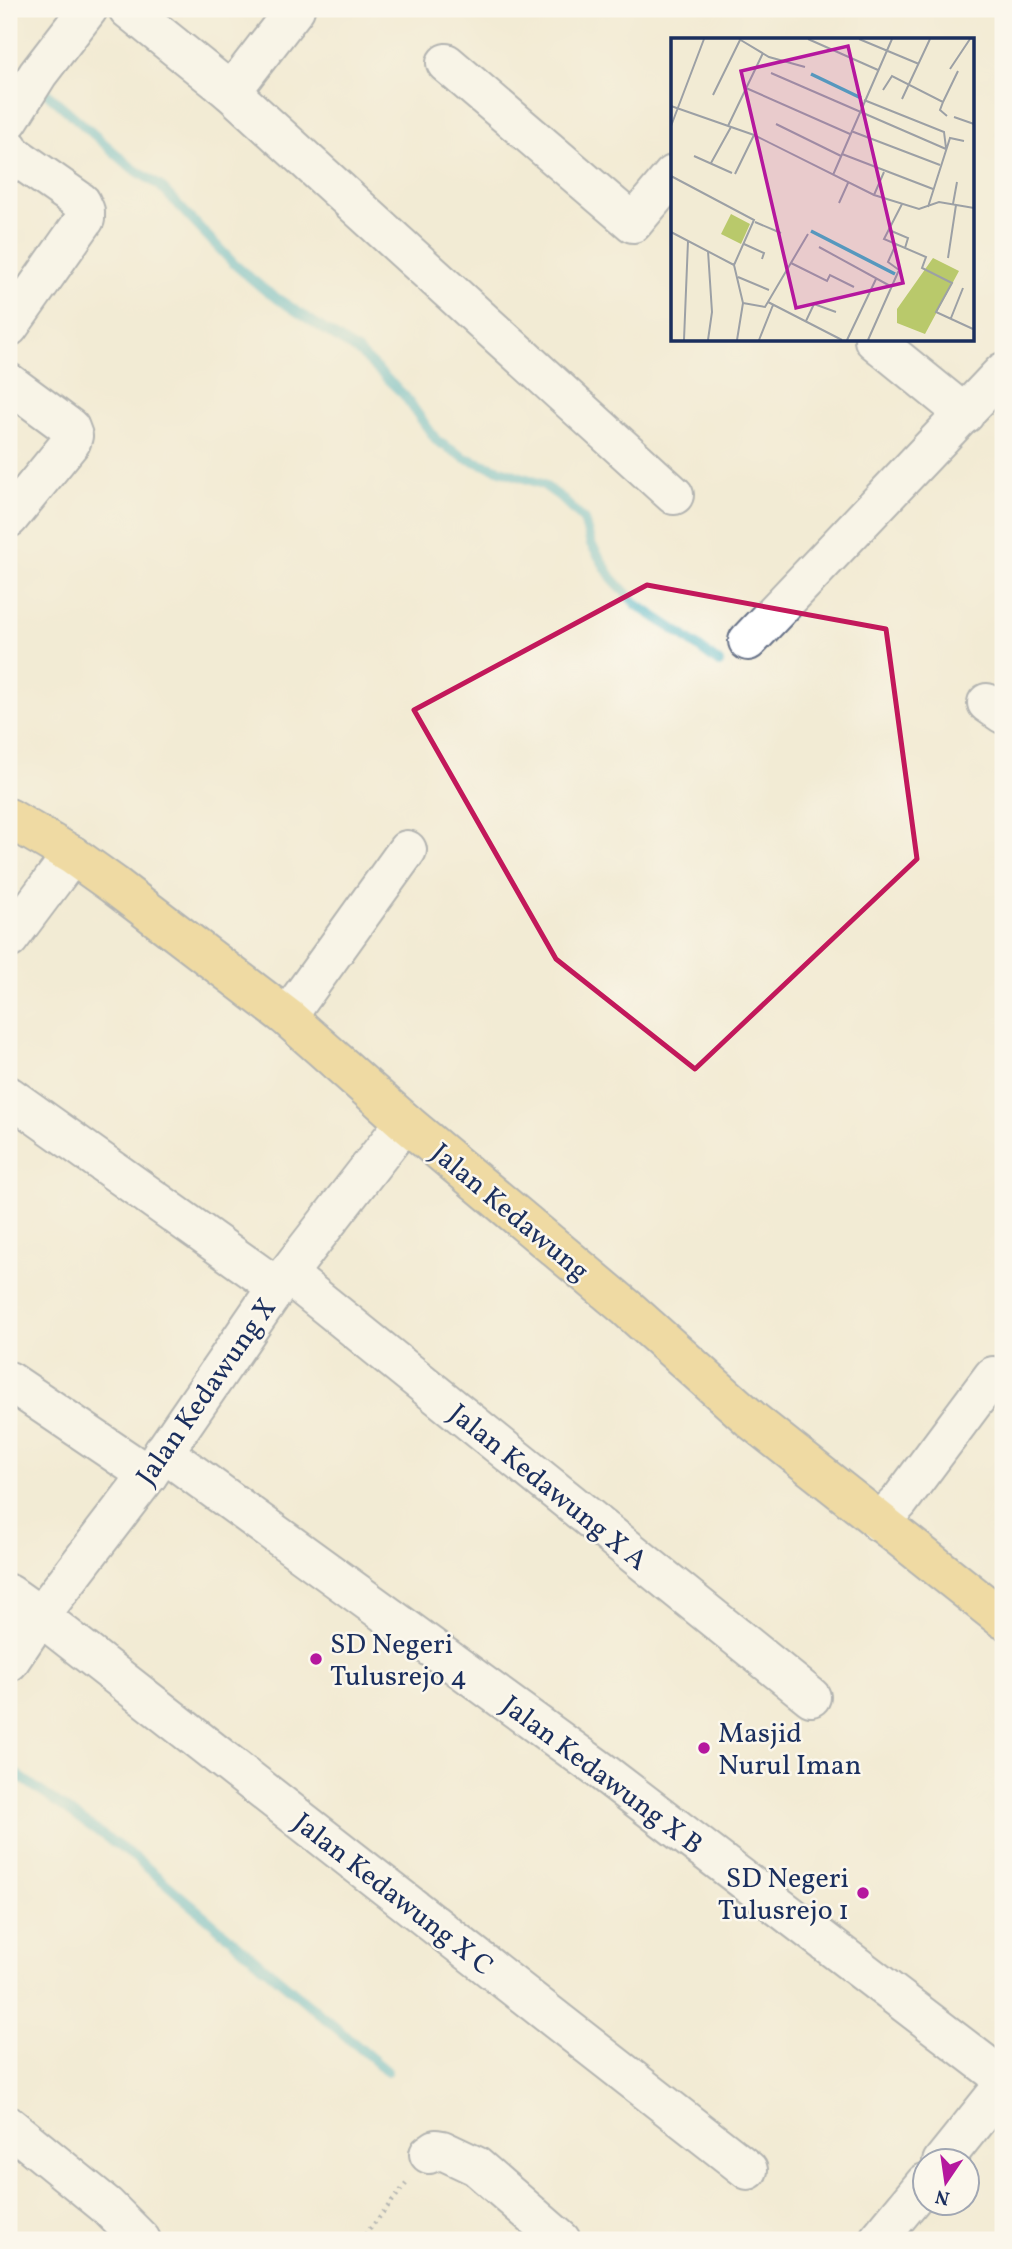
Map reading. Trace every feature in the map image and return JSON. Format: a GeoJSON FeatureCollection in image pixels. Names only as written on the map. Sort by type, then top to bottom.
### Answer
{"type":"FeatureCollection","features":[{"type":"Feature","properties":{"kind":"main road","name":"Jalan Kedawung"},"geometry":{"type":"LineString","coordinates":[[9,818],[72,855],[114,885],[287,1017],[405,1122],[628,1309],[753,1421],[1003,1619]]}},
{"type":"Feature","properties":{"kind":"street"},"geometry":{"type":"LineString","coordinates":[[24,96],[88,9]]}},
{"type":"Feature","properties":{"kind":"street"},"geometry":{"type":"LineString","coordinates":[[128,9],[231,92],[674,495]]}},
{"type":"Feature","properties":{"kind":"street"},"geometry":{"type":"LineString","coordinates":[[231,92],[295,9]]}},
{"type":"Feature","properties":{"kind":"street"},"geometry":{"type":"LineString","coordinates":[[446,63],[633,223],[671,177]]}},
{"type":"Feature","properties":{"kind":"street"},"geometry":{"type":"LineString","coordinates":[[9,148],[11,153],[81,202],[85,219],[9,327]]}},
{"type":"Feature","properties":{"kind":"street"},"geometry":{"type":"LineString","coordinates":[[875,341],[965,414]]}},
{"type":"Feature","properties":{"kind":"street"},"geometry":{"type":"LineString","coordinates":[[748,641],[1003,372]]}},
{"type":"Feature","properties":{"kind":"street"},"geometry":{"type":"LineString","coordinates":[[9,383],[70,428],[73,436],[71,442],[10,513]]}},
{"type":"Feature","properties":{"kind":"street"},"geometry":{"type":"LineString","coordinates":[[287,1017],[407,850]]}},
{"type":"Feature","properties":{"kind":"street"},"geometry":{"type":"LineString","coordinates":[[9,939],[72,855]]}},
{"type":"Feature","properties":{"kind":"street","name":"Jalan Kedawung X A"},"geometry":{"type":"LineString","coordinates":[[9,1096],[282,1281],[811,1697]]}},
{"type":"Feature","properties":{"kind":"street","name":"Jalan Kedawung X"},"geometry":{"type":"LineString","coordinates":[[9,1662],[40,1616],[155,1463],[282,1281],[405,1122]]}},
{"type":"Feature","properties":{"kind":"street"},"geometry":{"type":"LineString","coordinates":[[880,1522],[899,1502],[993,1376]]}},
{"type":"Feature","properties":{"kind":"street","name":"Jalan Kedawung X B"},"geometry":{"type":"LineString","coordinates":[[9,1381],[155,1463],[600,1770],[1003,2078]]}},
{"type":"Feature","properties":{"kind":"street","name":"Jalan Kedawung X C"},"geometry":{"type":"LineString","coordinates":[[9,1594],[748,2170]]}},
{"type":"Feature","properties":{"kind":"street"},"geometry":{"type":"LineString","coordinates":[[953,2148],[1003,2087]]}},
{"type":"Feature","properties":{"kind":"street"},"geometry":{"type":"LineString","coordinates":[[9,2126],[107,2206],[141,2240]]}},
{"type":"Feature","properties":{"kind":"street"},"geometry":{"type":"LineString","coordinates":[[429,2154],[436,2149],[442,2150],[476,2166],[561,2240]]}},
{"type":"Feature","properties":{"kind":"street"},"geometry":{"type":"LineString","coordinates":[[878,2240],[911,2200]]}},
{"type":"Feature","properties":{"kind":"path"},"geometry":{"type":"LineString","coordinates":[[361,2240],[429,2154]]}},
{"type":"Feature","properties":{"kind":"highlighted area"},"geometry":{"type":"Polygon","coordinates":[[[647,585],[886,629],[917,859],[695,1069],[556,959],[414,710],[647,585]]]}},
{"type":"Feature","properties":{"kind":"waterway"},"geometry":{"type":"LineString","coordinates":[[9,65],[48,94],[132,168],[160,186],[234,264],[266,291],[360,353],[404,395],[437,441],[465,458],[542,484],[559,496],[584,520],[591,544],[612,578],[637,605],[719,663]]}},
{"type":"Feature","properties":{"kind":"waterway"},"geometry":{"type":"LineString","coordinates":[[9,1769],[137,1859],[387,2071]]}},
{"type":"Feature","properties":{"kind":"place","name":"SD Negeri Tulusrejo 4"},"geometry":{"type":"Point","coordinates":[316,1659]}},
{"type":"Feature","properties":{"kind":"place","name":"Masjid Nurul Iman"},"geometry":{"type":"Point","coordinates":[704,1748]}},
{"type":"Feature","properties":{"kind":"place","name":"SD Negeri Tulusrejo 1"},"geometry":{"type":"Point","coordinates":[863,1893]}}]}
